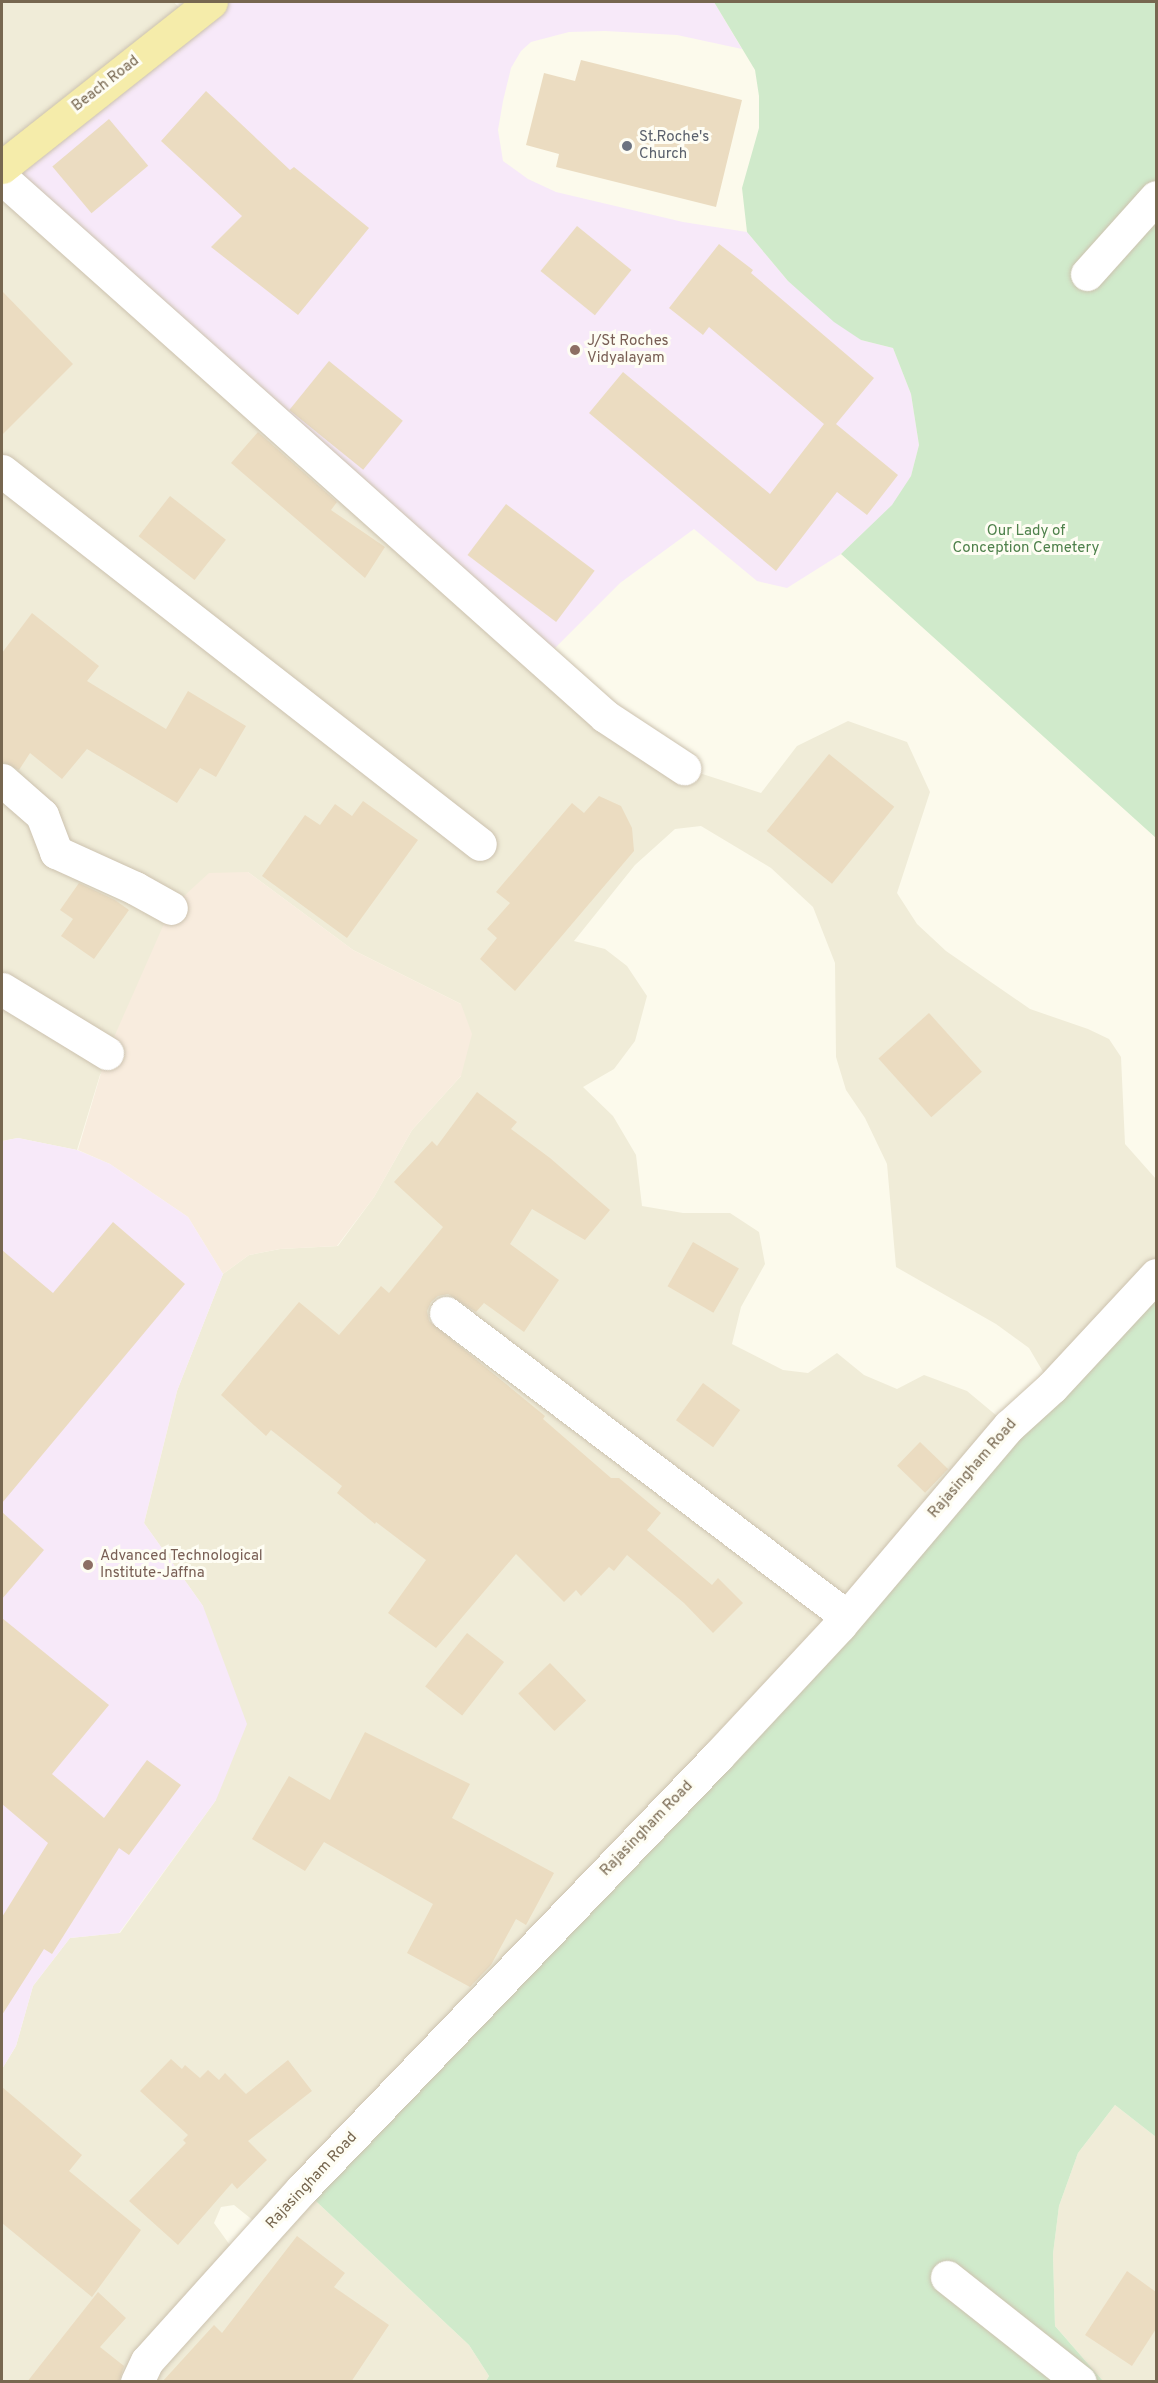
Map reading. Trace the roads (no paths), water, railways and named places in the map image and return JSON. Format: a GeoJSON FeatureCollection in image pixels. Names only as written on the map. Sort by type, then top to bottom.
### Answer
{"type":"FeatureCollection","features":[{"type":"Feature","properties":{"kind":"main road","name":"Beach Road"},"geometry":{"type":"LineString","coordinates":[[2,167],[211,2]]}},
{"type":"Feature","properties":{"kind":"street"},"geometry":{"type":"LineString","coordinates":[[2,178],[605,716],[684,768]]}},
{"type":"Feature","properties":{"kind":"street"},"geometry":{"type":"LineString","coordinates":[[1087,274],[1156,197]]}},
{"type":"Feature","properties":{"kind":"street"},"geometry":{"type":"LineString","coordinates":[[2,471],[480,844]]}},
{"type":"Feature","properties":{"kind":"street"},"geometry":{"type":"LineString","coordinates":[[2,780],[42,815],[56,852],[135,888],[171,908]]}},
{"type":"Feature","properties":{"kind":"street"},"geometry":{"type":"LineString","coordinates":[[2,989],[108,1053]]}},
{"type":"Feature","properties":{"kind":"street","name":"Rajasingham Road"},"geometry":{"type":"LineString","coordinates":[[137,2382],[147,2361],[303,2189],[710,1765],[846,1616],[1009,1426],[1052,1387],[1156,1275]]}},
{"type":"Feature","properties":{"kind":"street"},"geometry":{"type":"LineString","coordinates":[[446,1313],[846,1616]]}},
{"type":"Feature","properties":{"kind":"street"},"geometry":{"type":"LineString","coordinates":[[946,2277],[1080,2382]]}},
{"type":"Feature","properties":{"kind":"place","name":"St.Roche's Church"},"geometry":{"type":"Point","coordinates":[627,146]}},
{"type":"Feature","properties":{"kind":"place","name":"J/St Roches Vidyalayam"},"geometry":{"type":"Point","coordinates":[575,350]}},
{"type":"Feature","properties":{"kind":"place","name":"Advanced Technological Institute-Jaffna"},"geometry":{"type":"Point","coordinates":[88,1565]}},
{"type":"Feature","properties":{"kind":"park label","name":"Our Lady of Conception Cemetery"},"geometry":{"type":"Point","coordinates":[1026,540]}}]}
